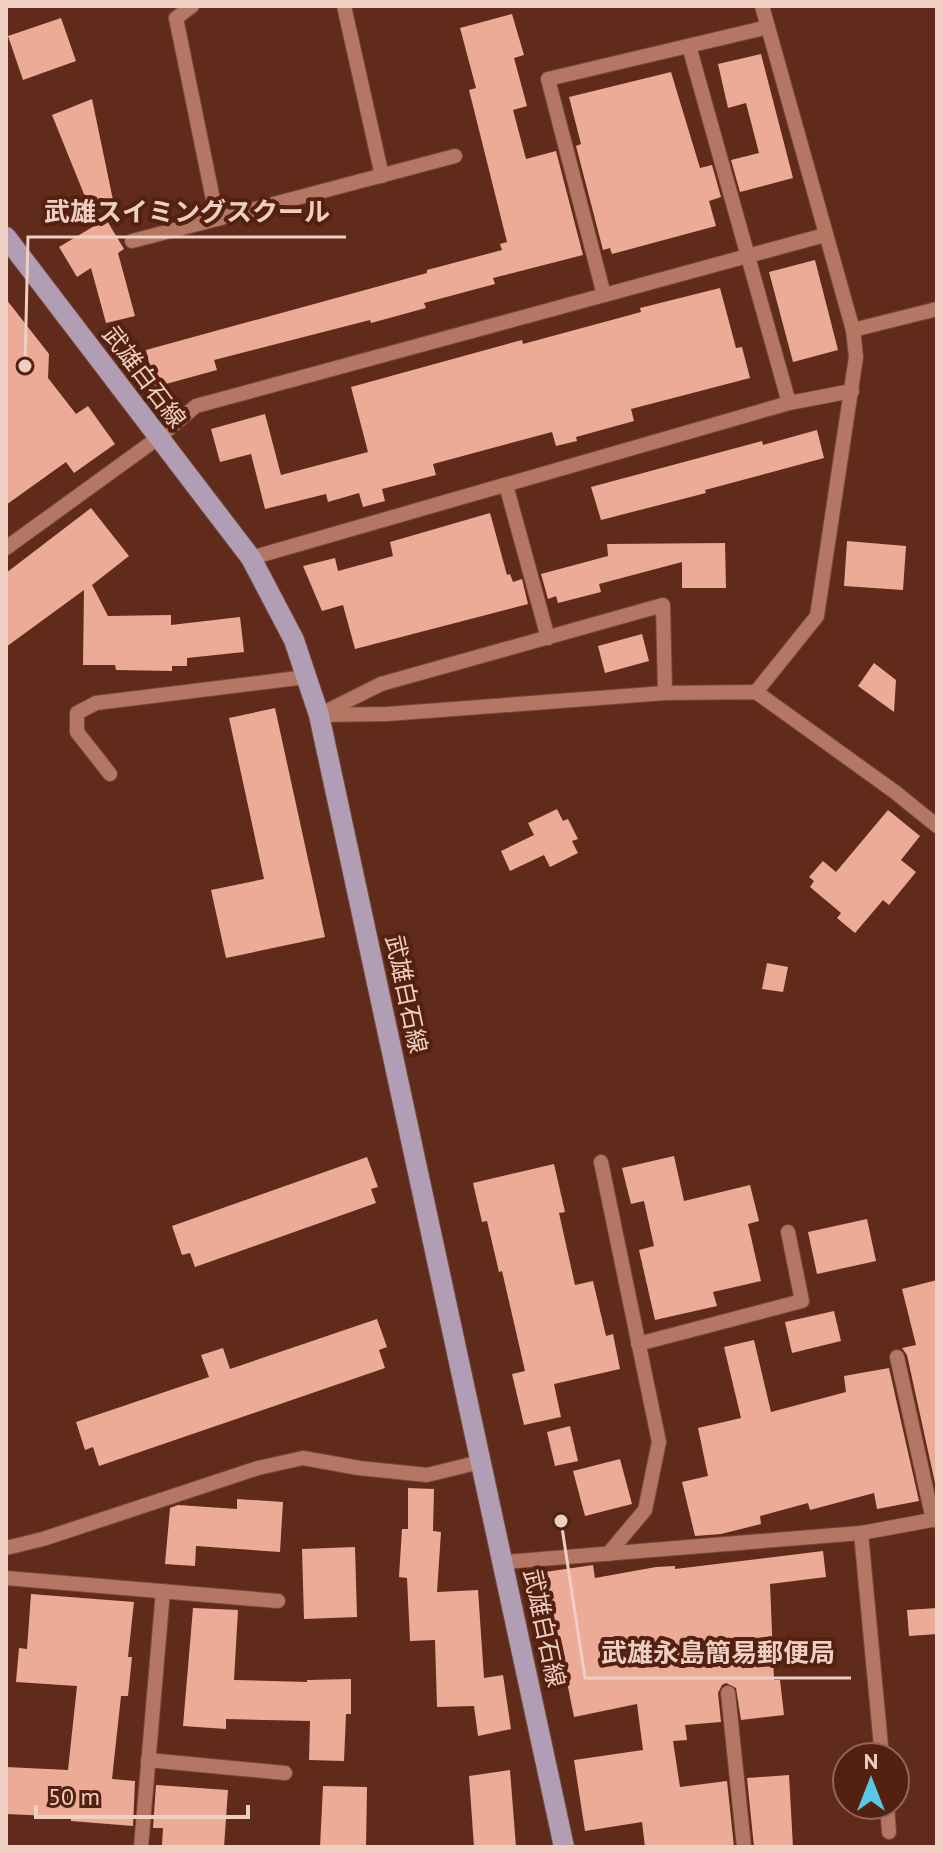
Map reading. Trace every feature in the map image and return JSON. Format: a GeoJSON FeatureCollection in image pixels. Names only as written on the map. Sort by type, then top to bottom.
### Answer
{"type":"FeatureCollection","features":[{"type":"Feature","properties":{"kind":"main road","name":"武雄白石線"},"geometry":{"type":"LineString","coordinates":[[6,237],[251,558],[294,640],[319,715],[564,1847]]}},
{"type":"Feature","properties":{"kind":"street"},"geometry":{"type":"LineString","coordinates":[[192,6],[176,18],[217,219]]}},
{"type":"Feature","properties":{"kind":"street"},"geometry":{"type":"LineString","coordinates":[[344,6],[382,176]]}},
{"type":"Feature","properties":{"kind":"street"},"geometry":{"type":"LineString","coordinates":[[756,692],[817,616],[856,357],[853,330],[762,6]]}},
{"type":"Feature","properties":{"kind":"street"},"geometry":{"type":"LineString","coordinates":[[604,295],[548,79],[768,27]]}},
{"type":"Feature","properties":{"kind":"street"},"geometry":{"type":"LineString","coordinates":[[689,46],[789,403]]}},
{"type":"Feature","properties":{"kind":"street"},"geometry":{"type":"LineString","coordinates":[[132,241],[455,156]]}},
{"type":"Feature","properties":{"kind":"street"},"geometry":{"type":"LineString","coordinates":[[6,548],[158,438],[196,406],[825,235]]}},
{"type":"Feature","properties":{"kind":"street"},"geometry":{"type":"LineString","coordinates":[[853,330],[937,309]]}},
{"type":"Feature","properties":{"kind":"street"},"geometry":{"type":"LineString","coordinates":[[251,558],[789,403],[852,391]]}},
{"type":"Feature","properties":{"kind":"street"},"geometry":{"type":"LineString","coordinates":[[506,485],[548,638]]}},
{"type":"Feature","properties":{"kind":"street"},"geometry":{"type":"LineString","coordinates":[[319,715],[381,684],[663,605],[665,693]]}},
{"type":"Feature","properties":{"kind":"street"},"geometry":{"type":"LineString","coordinates":[[110,774],[77,732],[77,713],[96,703],[306,677]]}},
{"type":"Feature","properties":{"kind":"street"},"geometry":{"type":"LineString","coordinates":[[319,715],[387,714],[665,693],[756,692],[937,826]]}},
{"type":"Feature","properties":{"kind":"street"},"geometry":{"type":"LineString","coordinates":[[601,1162],[659,1442],[645,1510],[608,1554]]}},
{"type":"Feature","properties":{"kind":"street"},"geometry":{"type":"LineString","coordinates":[[638,1344],[802,1301],[788,1232]]}},
{"type":"Feature","properties":{"kind":"street"},"geometry":{"type":"LineString","coordinates":[[504,1562],[861,1533],[935,1520],[897,1357]]}},
{"type":"Feature","properties":{"kind":"street"},"geometry":{"type":"LineString","coordinates":[[6,1548],[43,1539],[258,1468],[303,1458],[427,1475],[480,1462]]}},
{"type":"Feature","properties":{"kind":"street"},"geometry":{"type":"LineString","coordinates":[[861,1533],[880,1741]]}},
{"type":"Feature","properties":{"kind":"street"},"geometry":{"type":"LineString","coordinates":[[6,1578],[278,1601]]}},
{"type":"Feature","properties":{"kind":"street"},"geometry":{"type":"LineString","coordinates":[[141,1847],[163,1591]]}},
{"type":"Feature","properties":{"kind":"street"},"geometry":{"type":"LineString","coordinates":[[728,1693],[744,1847]]}},
{"type":"Feature","properties":{"kind":"street"},"geometry":{"type":"LineString","coordinates":[[148,1760],[285,1773]]}},
{"type":"Feature","properties":{"kind":"street"},"geometry":{"type":"LineString","coordinates":[[888,1821],[889,1832]]}},
{"type":"Feature","properties":{"kind":"building"},"geometry":{"type":"Polygon","coordinates":[[[512,14],[524,55],[514,58],[527,106],[513,110],[526,159],[556,151],[583,255],[493,278],[495,284],[424,303],[426,308],[214,360],[217,370],[155,387],[146,350],[502,250],[500,244],[507,242],[469,90],[476,88],[460,28],[512,14]]]}},
{"type":"Feature","properties":{"kind":"building"},"geometry":{"type":"Polygon","coordinates":[[[61,18],[76,61],[23,80],[8,36],[61,18]]]}},
{"type":"Feature","properties":{"kind":"building"},"geometry":{"type":"Polygon","coordinates":[[[761,54],[793,178],[740,192],[731,160],[759,153],[746,103],[728,108],[718,64],[761,54]]]}},
{"type":"Feature","properties":{"kind":"building"},"geometry":{"type":"Polygon","coordinates":[[[671,72],[700,168],[712,165],[721,197],[709,201],[716,226],[612,254],[610,248],[603,250],[576,146],[581,144],[569,97],[671,72]]]}},
{"type":"Feature","properties":{"kind":"building"},"geometry":{"type":"Polygon","coordinates":[[[92,99],[113,200],[90,209],[52,115],[92,99]]]}},
{"type":"Feature","properties":{"kind":"building"},"geometry":{"type":"Polygon","coordinates":[[[106,219],[124,249],[118,253],[135,316],[106,323],[91,268],[77,277],[59,247],[106,219]]]}},
{"type":"Feature","properties":{"kind":"building"},"geometry":{"type":"Polygon","coordinates":[[[815,260],[838,350],[793,362],[769,272],[815,260]]]}},
{"type":"Feature","properties":{"kind":"building"},"geometry":{"type":"Polygon","coordinates":[[[720,288],[736,348],[742,347],[750,378],[631,409],[634,421],[576,437],[577,441],[556,446],[552,432],[433,464],[436,475],[382,489],[385,501],[363,507],[359,493],[328,502],[326,494],[265,509],[251,454],[220,462],[211,429],[265,414],[281,475],[368,452],[351,387],[522,340],[523,344],[641,312],[640,308],[720,288]]]}},
{"type":"Feature","properties":{"kind":"building"},"geometry":{"type":"Polygon","coordinates":[[[6,299],[49,354],[48,378],[76,414],[88,406],[115,444],[74,473],[66,462],[6,505],[6,299]]]}},
{"type":"Feature","properties":{"kind":"building"},"geometry":{"type":"Polygon","coordinates":[[[817,430],[824,458],[601,520],[591,487],[762,441],[763,445],[817,430]]]}},
{"type":"Feature","properties":{"kind":"building"},"geometry":{"type":"Polygon","coordinates":[[[91,508],[129,556],[92,585],[108,616],[171,615],[171,625],[240,617],[244,652],[187,658],[187,666],[172,666],[172,671],[116,670],[115,665],[83,665],[84,590],[6,647],[6,573],[91,508]]]}},
{"type":"Feature","properties":{"kind":"building"},"geometry":{"type":"Polygon","coordinates":[[[490,513],[507,575],[510,574],[513,582],[522,579],[528,604],[355,649],[343,605],[322,611],[303,566],[335,558],[338,571],[393,556],[390,542],[490,513]]]}},
{"type":"Feature","properties":{"kind":"building"},"geometry":{"type":"Polygon","coordinates":[[[847,541],[906,546],[903,590],[844,586],[847,541]]]}},
{"type":"Feature","properties":{"kind":"building"},"geometry":{"type":"Polygon","coordinates":[[[725,543],[726,588],[682,588],[682,562],[599,584],[601,592],[558,603],[556,596],[548,599],[541,574],[608,556],[607,544],[725,543]]]}},
{"type":"Feature","properties":{"kind":"building"},"geometry":{"type":"Polygon","coordinates":[[[642,634],[649,661],[605,673],[598,646],[642,634]]]}},
{"type":"Feature","properties":{"kind":"building"},"geometry":{"type":"Polygon","coordinates":[[[874,663],[896,680],[894,712],[858,686],[874,663]]]}},
{"type":"Feature","properties":{"kind":"building"},"geometry":{"type":"Polygon","coordinates":[[[275,708],[325,937],[226,958],[211,890],[264,879],[229,718],[275,708]]]}},
{"type":"Feature","properties":{"kind":"building"},"geometry":{"type":"Polygon","coordinates":[[[557,809],[563,821],[568,819],[578,839],[572,841],[578,853],[550,867],[544,855],[510,871],[501,851],[534,835],[528,823],[557,809]]]}},
{"type":"Feature","properties":{"kind":"building"},"geometry":{"type":"Polygon","coordinates":[[[888,810],[920,836],[901,860],[916,872],[889,905],[883,900],[855,933],[837,918],[841,913],[810,887],[814,881],[809,877],[823,861],[836,872],[888,810]]]}},
{"type":"Feature","properties":{"kind":"building"},"geometry":{"type":"Polygon","coordinates":[[[767,963],[788,967],[783,992],[762,989],[767,963]]]}},
{"type":"Feature","properties":{"kind":"building"},"geometry":{"type":"Polygon","coordinates":[[[674,1156],[684,1201],[750,1185],[759,1221],[748,1224],[761,1281],[713,1292],[717,1306],[655,1320],[639,1250],[654,1246],[644,1201],[631,1204],[622,1168],[674,1156]]]}},
{"type":"Feature","properties":{"kind":"building"},"geometry":{"type":"Polygon","coordinates":[[[367,1157],[378,1187],[371,1189],[376,1203],[195,1267],[190,1253],[182,1255],[172,1226],[367,1157]]]}},
{"type":"Feature","properties":{"kind":"building"},"geometry":{"type":"Polygon","coordinates":[[[554,1164],[565,1212],[559,1213],[575,1285],[593,1281],[606,1336],[613,1334],[620,1369],[554,1384],[561,1417],[524,1425],[512,1374],[525,1371],[502,1271],[499,1272],[487,1221],[482,1222],[473,1183],[554,1164]]]}},
{"type":"Feature","properties":{"kind":"building"},"geometry":{"type":"Polygon","coordinates":[[[867,1219],[876,1261],[817,1274],[808,1232],[867,1219]]]}},
{"type":"Feature","properties":{"kind":"building"},"geometry":{"type":"Polygon","coordinates":[[[937,1280],[937,1492],[907,1355],[902,1348],[916,1345],[902,1289],[937,1280]]]}},
{"type":"Feature","properties":{"kind":"building"},"geometry":{"type":"Polygon","coordinates":[[[834,1311],[841,1341],[792,1353],[785,1322],[834,1311]]]}},
{"type":"Feature","properties":{"kind":"building"},"geometry":{"type":"Polygon","coordinates":[[[377,1319],[387,1347],[379,1350],[385,1368],[99,1466],[93,1447],[85,1450],[76,1422],[209,1377],[201,1355],[223,1348],[230,1369],[377,1319]]]}},
{"type":"Feature","properties":{"kind":"building"},"geometry":{"type":"Polygon","coordinates":[[[754,1340],[771,1412],[846,1392],[844,1376],[889,1368],[919,1501],[877,1509],[874,1493],[810,1510],[808,1503],[760,1516],[761,1524],[721,1534],[695,1536],[682,1482],[708,1476],[698,1428],[741,1418],[724,1347],[754,1340]]]}},
{"type":"Feature","properties":{"kind":"building"},"geometry":{"type":"Polygon","coordinates":[[[570,1426],[578,1461],[555,1466],[547,1432],[570,1426]]]}},
{"type":"Feature","properties":{"kind":"building"},"geometry":{"type":"Polygon","coordinates":[[[620,1459],[632,1504],[585,1516],[573,1471],[620,1459]]]}},
{"type":"Feature","properties":{"kind":"building"},"geometry":{"type":"Polygon","coordinates":[[[408,1488],[434,1489],[433,1531],[441,1532],[437,1592],[478,1590],[484,1678],[503,1675],[511,1729],[478,1736],[474,1706],[437,1707],[435,1640],[410,1641],[407,1578],[399,1577],[402,1529],[408,1529],[408,1488]]]}},
{"type":"Feature","properties":{"kind":"building"},"geometry":{"type":"Polygon","coordinates":[[[237,1499],[283,1502],[280,1552],[196,1546],[195,1566],[165,1564],[170,1508],[178,1505],[237,1509],[237,1499]]]}},
{"type":"Feature","properties":{"kind":"building"},"geometry":{"type":"Polygon","coordinates":[[[355,1547],[357,1617],[304,1619],[302,1549],[355,1547]]]}},
{"type":"Feature","properties":{"kind":"building"},"geometry":{"type":"Polygon","coordinates":[[[823,1551],[826,1577],[770,1584],[774,1680],[780,1680],[784,1715],[741,1720],[736,1688],[726,1683],[718,1693],[721,1722],[685,1725],[687,1740],[673,1741],[680,1787],[727,1781],[734,1847],[645,1847],[642,1822],[585,1831],[574,1760],[643,1750],[637,1704],[574,1717],[545,1572],[593,1565],[595,1578],[656,1567],[675,1566],[675,1569],[823,1551]]]}},
{"type":"Feature","properties":{"kind":"building"},"geometry":{"type":"Polygon","coordinates":[[[31,1594],[134,1602],[128,1657],[132,1657],[128,1696],[121,1696],[112,1779],[135,1781],[133,1826],[71,1821],[71,1817],[6,1814],[6,1767],[68,1770],[77,1686],[16,1682],[19,1648],[27,1649],[31,1594]]]}},
{"type":"Feature","properties":{"kind":"building"},"geometry":{"type":"Polygon","coordinates":[[[193,1608],[238,1610],[234,1680],[307,1682],[351,1679],[351,1714],[346,1714],[344,1761],[309,1760],[310,1721],[226,1719],[226,1729],[183,1726],[193,1608]]]}},
{"type":"Feature","properties":{"kind":"building"},"geometry":{"type":"Polygon","coordinates":[[[937,1608],[937,1634],[909,1636],[907,1610],[937,1608]]]}},
{"type":"Feature","properties":{"kind":"building"},"geometry":{"type":"Polygon","coordinates":[[[510,1770],[516,1847],[474,1847],[469,1776],[510,1770]]]}},
{"type":"Feature","properties":{"kind":"building"},"geometry":{"type":"Polygon","coordinates":[[[789,1775],[793,1847],[754,1847],[747,1778],[789,1775]]]}},
{"type":"Feature","properties":{"kind":"building"},"geometry":{"type":"Polygon","coordinates":[[[156,1785],[228,1790],[224,1847],[162,1845],[163,1828],[153,1828],[156,1785]]]}},
{"type":"Feature","properties":{"kind":"building"},"geometry":{"type":"Polygon","coordinates":[[[323,1786],[367,1787],[366,1847],[320,1847],[323,1786]]]}},
{"type":"Feature","properties":{"kind":"place","name":"武雄スイミングスクール"},"geometry":{"type":"Point","coordinates":[25,366]}},
{"type":"Feature","properties":{"kind":"place","name":"武雄永島簡易郵便局"},"geometry":{"type":"Point","coordinates":[561,1521]}}]}
